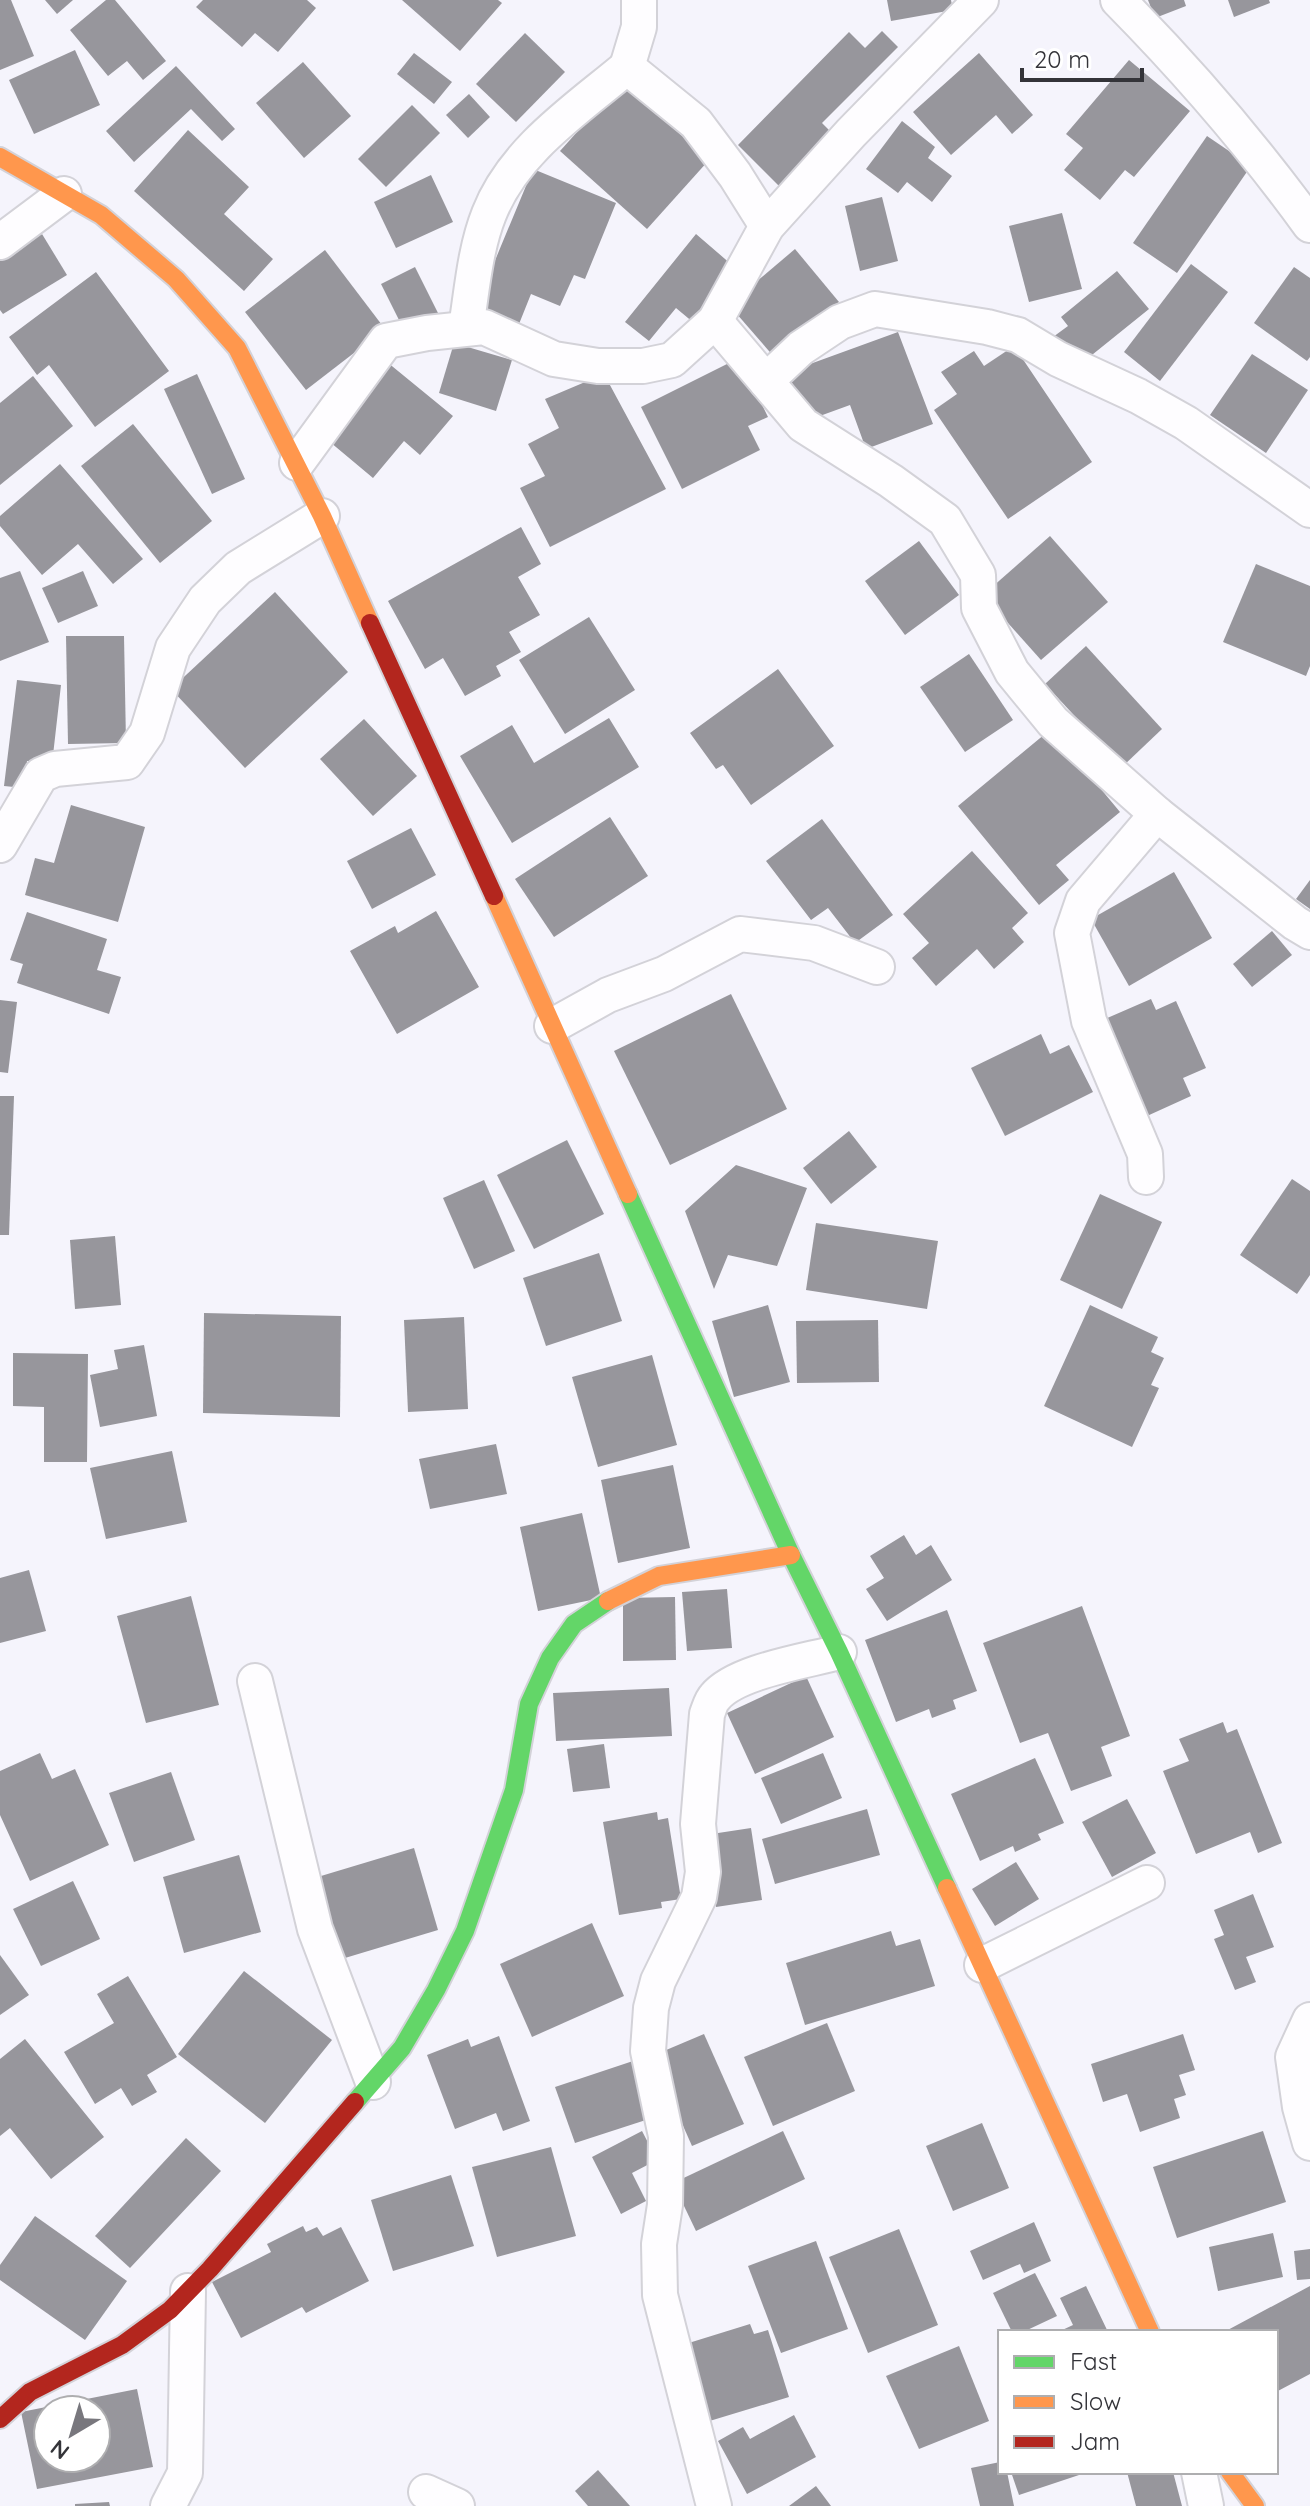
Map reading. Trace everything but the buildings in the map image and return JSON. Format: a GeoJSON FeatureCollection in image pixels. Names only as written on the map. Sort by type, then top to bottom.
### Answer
{"type":"FeatureCollection","features":[{"type":"Feature","properties":{"kind":"main road"},"geometry":{"type":"LineString","coordinates":[[0,157],[101,215],[176,279],[237,348],[322,516],[791,1555],[839,1652],[1149,2330]]}},
{"type":"Feature","properties":{"kind":"main road"},"geometry":{"type":"LineString","coordinates":[[0,2419],[30,2392],[122,2345],[170,2310],[402,2048],[436,1990],[465,1931],[514,1790],[529,1704],[550,1658],[574,1624],[603,1603],[659,1576],[791,1555]]}},
{"type":"Feature","properties":{"kind":"main road"},"geometry":{"type":"LineString","coordinates":[[1231,2474],[1255,2506]]}},
{"type":"Feature","properties":{"kind":"street"},"geometry":{"type":"LineString","coordinates":[[466,328],[481,243],[490,213],[507,181],[536,145],[566,116],[627,67],[639,27],[639,0]]}},
{"type":"Feature","properties":{"kind":"street"},"geometry":{"type":"LineString","coordinates":[[297,463],[386,341],[484,327],[554,359],[598,366],[643,366],[672,360],[715,321],[767,226],[851,133],[981,0]]}},
{"type":"Feature","properties":{"kind":"street"},"geometry":{"type":"LineString","coordinates":[[1118,0],[1257,153],[1310,225]]}},
{"type":"Feature","properties":{"kind":"street"},"geometry":{"type":"LineString","coordinates":[[627,67],[696,123],[735,175],[767,226]]}},
{"type":"Feature","properties":{"kind":"street"},"geometry":{"type":"LineString","coordinates":[[0,242],[64,194]]}},
{"type":"Feature","properties":{"kind":"street"},"geometry":{"type":"LineString","coordinates":[[766,381],[814,339],[840,322],[875,309],[987,327],[1018,335],[1058,359],[1138,396],[1186,423],[1310,510]]}},
{"type":"Feature","properties":{"kind":"street"},"geometry":{"type":"LineString","coordinates":[[715,321],[803,425],[945,520],[978,575],[979,608],[1012,672],[1036,704],[1076,745],[1157,814],[1310,932]]}},
{"type":"Feature","properties":{"kind":"street"},"geometry":{"type":"LineString","coordinates":[[0,845],[41,775],[55,769],[127,762],[147,733],[173,648],[205,600],[238,568],[322,516]]}},
{"type":"Feature","properties":{"kind":"street"},"geometry":{"type":"LineString","coordinates":[[1146,1177],[1145,1154],[1089,1021],[1072,933],[1083,901],[1157,814]]}},
{"type":"Feature","properties":{"kind":"street"},"geometry":{"type":"LineString","coordinates":[[552,1026],[608,995],[664,974],[740,934],[814,943],[877,967]]}},
{"type":"Feature","properties":{"kind":"street"},"geometry":{"type":"LineString","coordinates":[[714,2506],[660,2295],[659,2244],[665,2205],[666,2136],[648,2051],[651,2008],[658,1981],[699,1897],[703,1872],[698,1824],[707,1714],[714,1697],[729,1685],[756,1674],[839,1652]]}},
{"type":"Feature","properties":{"kind":"street"},"geometry":{"type":"LineString","coordinates":[[255,1681],[315,1929],[373,2082]]}},
{"type":"Feature","properties":{"kind":"street"},"geometry":{"type":"LineString","coordinates":[[982,1965],[1147,1883]]}},
{"type":"Feature","properties":{"kind":"street"},"geometry":{"type":"LineString","coordinates":[[1310,2020],[1293,2057],[1300,2107],[1310,2143]]}},
{"type":"Feature","properties":{"kind":"street"},"geometry":{"type":"LineString","coordinates":[[168,2506],[185,2473],[188,2291]]}},
{"type":"Feature","properties":{"kind":"street"},"geometry":{"type":"LineString","coordinates":[[1199,2474],[1206,2506]]}},
{"type":"Feature","properties":{"kind":"street"},"geometry":{"type":"LineString","coordinates":[[426,2492],[457,2506]]}},
{"type":"Feature","properties":{"kind":"traffic: fast"},"geometry":{"type":"LineString","coordinates":[[628,1194],[791,1555],[947,1888]]}},
{"type":"Feature","properties":{"kind":"traffic: fast"},"geometry":{"type":"LineString","coordinates":[[355,2102],[402,2048],[436,1990],[465,1931],[514,1790],[529,1704],[550,1658],[574,1624],[608,1601]]}},
{"type":"Feature","properties":{"kind":"traffic: slow"},"geometry":{"type":"LineString","coordinates":[[0,157],[101,215],[176,279],[237,348],[322,516],[370,623]]}},
{"type":"Feature","properties":{"kind":"traffic: slow"},"geometry":{"type":"LineString","coordinates":[[494,896],[628,1194]]}},
{"type":"Feature","properties":{"kind":"traffic: slow"},"geometry":{"type":"LineString","coordinates":[[608,1601],[659,1576],[791,1555]]}},
{"type":"Feature","properties":{"kind":"traffic: slow"},"geometry":{"type":"LineString","coordinates":[[947,1888],[1149,2330]]}},
{"type":"Feature","properties":{"kind":"traffic: slow"},"geometry":{"type":"LineString","coordinates":[[1231,2474],[1255,2506]]}},
{"type":"Feature","properties":{"kind":"traffic: jam"},"geometry":{"type":"LineString","coordinates":[[370,623],[494,896]]}},
{"type":"Feature","properties":{"kind":"traffic: jam"},"geometry":{"type":"LineString","coordinates":[[0,2419],[30,2392],[122,2345],[170,2310],[210,2269],[355,2102]]}}]}
